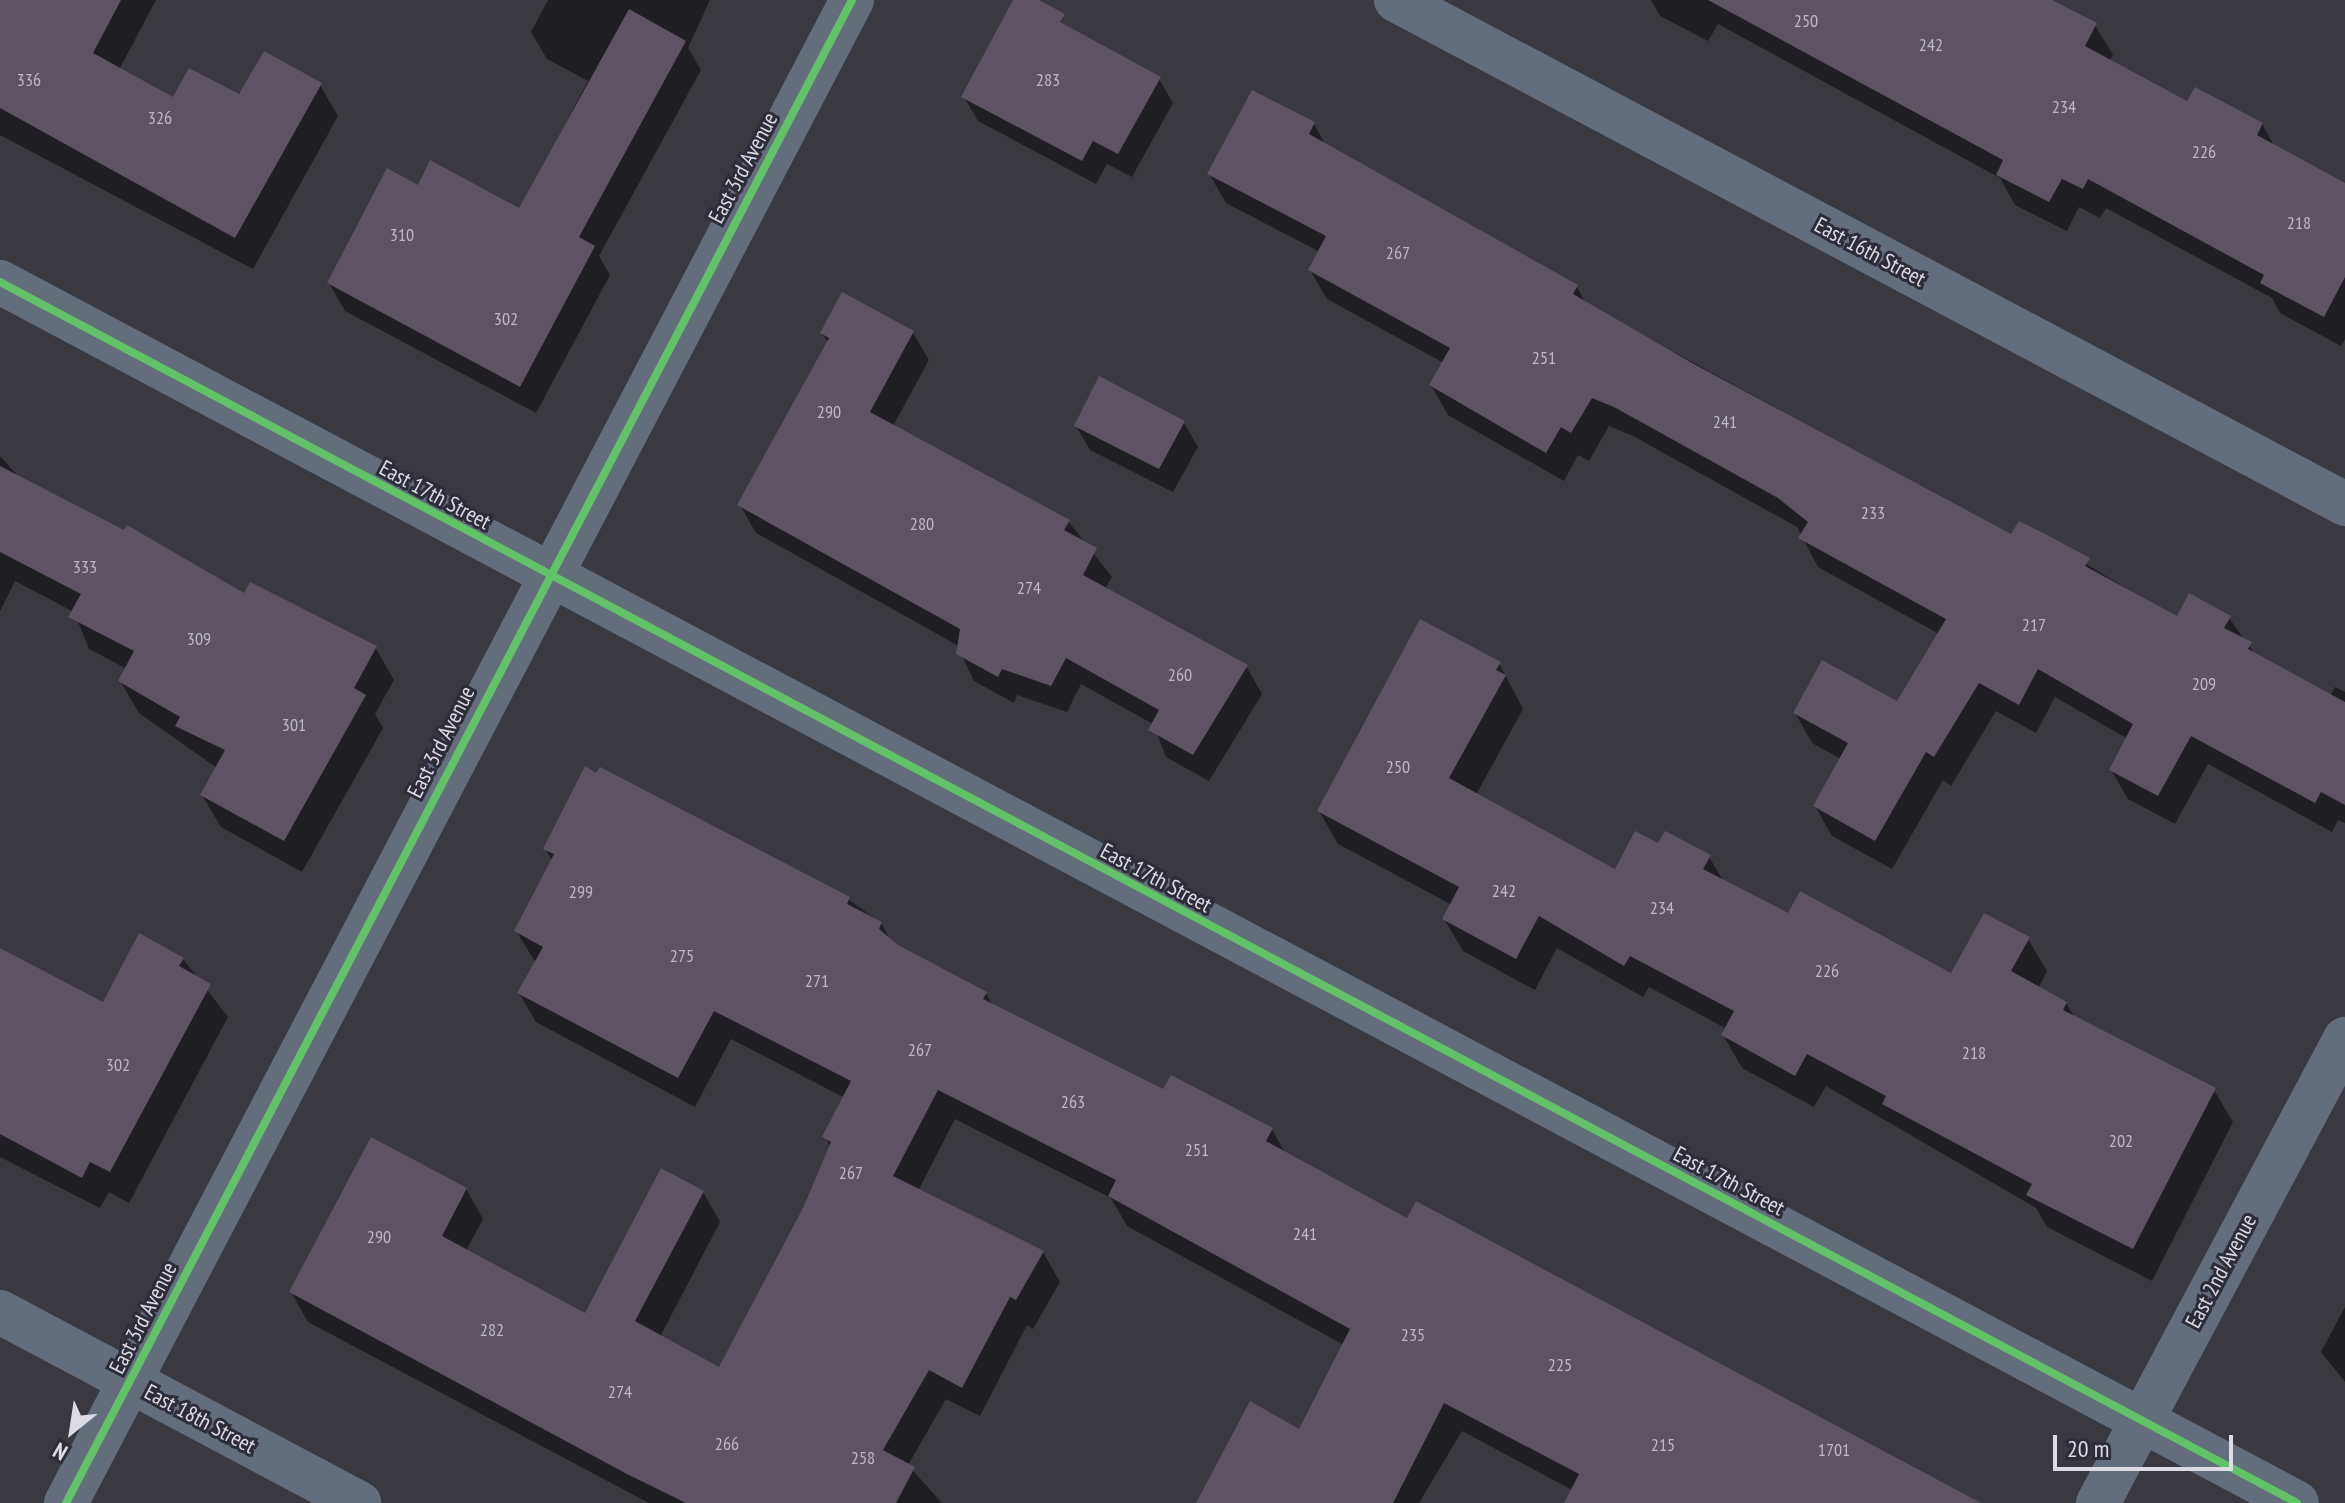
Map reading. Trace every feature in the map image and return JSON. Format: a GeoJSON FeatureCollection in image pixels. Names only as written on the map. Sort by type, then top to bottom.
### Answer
{"type":"FeatureCollection","features":[{"type":"Feature","properties":{"kind":"street","name":"East 3rd Avenue"},"geometry":{"type":"LineString","coordinates":[[66,1503],[547,576],[852,0]]}},
{"type":"Feature","properties":{"kind":"street","name":"East 16th Street"},"geometry":{"type":"LineString","coordinates":[[1396,0],[2345,504]]}},
{"type":"Feature","properties":{"kind":"street","name":"East 17th Street"},"geometry":{"type":"LineString","coordinates":[[0,282],[547,576],[2297,1503]]}},
{"type":"Feature","properties":{"kind":"street","name":"East 2nd Avenue"},"geometry":{"type":"LineString","coordinates":[[2098,1503],[2345,1039]]}},
{"type":"Feature","properties":{"kind":"street","name":"East 18th Street"},"geometry":{"type":"LineString","coordinates":[[0,1312],[359,1503]]}},
{"type":"Feature","properties":{"kind":"building"},"geometry":{"type":"Polygon","coordinates":[[[0,0],[121,0],[93,53],[173,97],[189,68],[239,94],[264,51],[322,83],[235,238],[0,108],[0,0]]]}},
{"type":"Feature","properties":{"kind":"building"},"geometry":{"type":"Polygon","coordinates":[[[1013,0],[1039,0],[1065,14],[1060,22],[1161,77],[1118,154],[1093,141],[1082,161],[961,97],[1013,0]]]}},
{"type":"Feature","properties":{"kind":"building"},"geometry":{"type":"Polygon","coordinates":[[[1708,0],[2052,0],[2097,23],[2085,46],[2187,101],[2195,87],[2263,123],[2257,135],[2345,183],[2345,277],[2324,317],[2260,283],[2264,275],[2088,179],[2083,189],[2062,179],[2049,202],[1996,175],[2003,160],[1708,0]]]}},
{"type":"Feature","properties":{"kind":"building"},"geometry":{"type":"Polygon","coordinates":[[[629,9],[686,41],[579,237],[595,246],[520,387],[327,283],[387,168],[418,185],[430,160],[519,208],[629,9]]]}},
{"type":"Feature","properties":{"kind":"building"},"geometry":{"type":"Polygon","coordinates":[[[1252,90],[1315,122],[1309,134],[1578,285],[1573,294],[1692,363],[2011,534],[2019,521],[2045,534],[2090,558],[2085,566],[2177,616],[2189,593],[2231,616],[2224,628],[2252,642],[2248,649],[2345,702],[2345,805],[2321,792],[2315,803],[2191,736],[2158,796],[2109,770],[2133,724],[2038,669],[2019,705],[1979,683],[1934,757],[1926,752],[1875,841],[1813,806],[1848,743],[1793,713],[1822,660],[1897,701],[1946,619],[1798,538],[1808,522],[1778,498],[1614,407],[1592,398],[1571,433],[1561,427],[1546,453],[1429,385],[1450,348],[1308,270],[1326,236],[1207,174],[1252,90]]]}},
{"type":"Feature","properties":{"kind":"building"},"geometry":{"type":"Polygon","coordinates":[[[842,292],[914,331],[870,412],[1070,520],[1064,530],[1097,548],[1083,575],[1248,665],[1193,755],[1148,730],[1159,710],[1066,658],[1051,686],[1002,669],[998,677],[956,654],[960,629],[737,505],[829,338],[820,333],[842,292]]]}},
{"type":"Feature","properties":{"kind":"building"},"geometry":{"type":"Polygon","coordinates":[[[1099,376],[1185,421],[1159,469],[1074,426],[1099,376]]]}},
{"type":"Feature","properties":{"kind":"building"},"geometry":{"type":"Polygon","coordinates":[[[0,466],[124,530],[127,525],[244,593],[250,582],[377,646],[354,688],[366,695],[284,841],[200,795],[225,750],[175,726],[180,717],[118,681],[134,651],[68,617],[81,594],[0,552],[0,466]]]}},
{"type":"Feature","properties":{"kind":"building"},"geometry":{"type":"Polygon","coordinates":[[[1420,619],[1501,662],[1496,670],[1506,675],[1449,778],[1615,869],[1635,831],[1658,843],[1665,831],[1711,855],[1703,869],[1788,913],[1800,891],[1951,973],[1984,913],[2030,937],[2011,971],[2067,1002],[2063,1010],[2216,1088],[2133,1249],[2026,1195],[2032,1184],[1882,1104],[1886,1096],[1807,1054],[1795,1076],[1721,1035],[1734,1011],[1630,956],[1624,966],[1539,916],[1516,959],[1442,919],[1459,887],[1317,811],[1420,619]]]}},
{"type":"Feature","properties":{"kind":"building"},"geometry":{"type":"Polygon","coordinates":[[[585,766],[596,773],[600,767],[850,897],[847,904],[882,922],[879,929],[898,945],[987,992],[983,999],[1163,1089],[1171,1075],[1273,1128],[1266,1141],[1407,1218],[1416,1201],[1981,1503],[1564,1503],[1579,1474],[1444,1403],[1393,1503],[1196,1503],[1250,1401],[1299,1429],[1350,1329],[1108,1196],[1116,1180],[938,1090],[893,1176],[1044,1251],[1016,1300],[1010,1297],[962,1388],[929,1370],[883,1450],[915,1467],[896,1503],[686,1503],[627,1474],[289,1292],[371,1137],[467,1188],[442,1236],[585,1313],[661,1168],[704,1191],[635,1321],[719,1367],[803,1208],[831,1142],[822,1137],[851,1081],[714,1011],[678,1078],[517,993],[543,947],[514,931],[554,854],[543,849],[585,766]]]}},
{"type":"Feature","properties":{"kind":"building"},"geometry":{"type":"Polygon","coordinates":[[[139,933],[184,958],[179,966],[211,984],[110,1172],[90,1162],[82,1178],[0,1134],[0,948],[103,1002],[139,933]]]}},
{"type":"Feature","properties":{"kind":"cycle path"},"geometry":{"type":"LineString","coordinates":[[66,1503],[852,0]]}},
{"type":"Feature","properties":{"kind":"cycle path"},"geometry":{"type":"LineString","coordinates":[[0,282],[2297,1503]]}}]}
